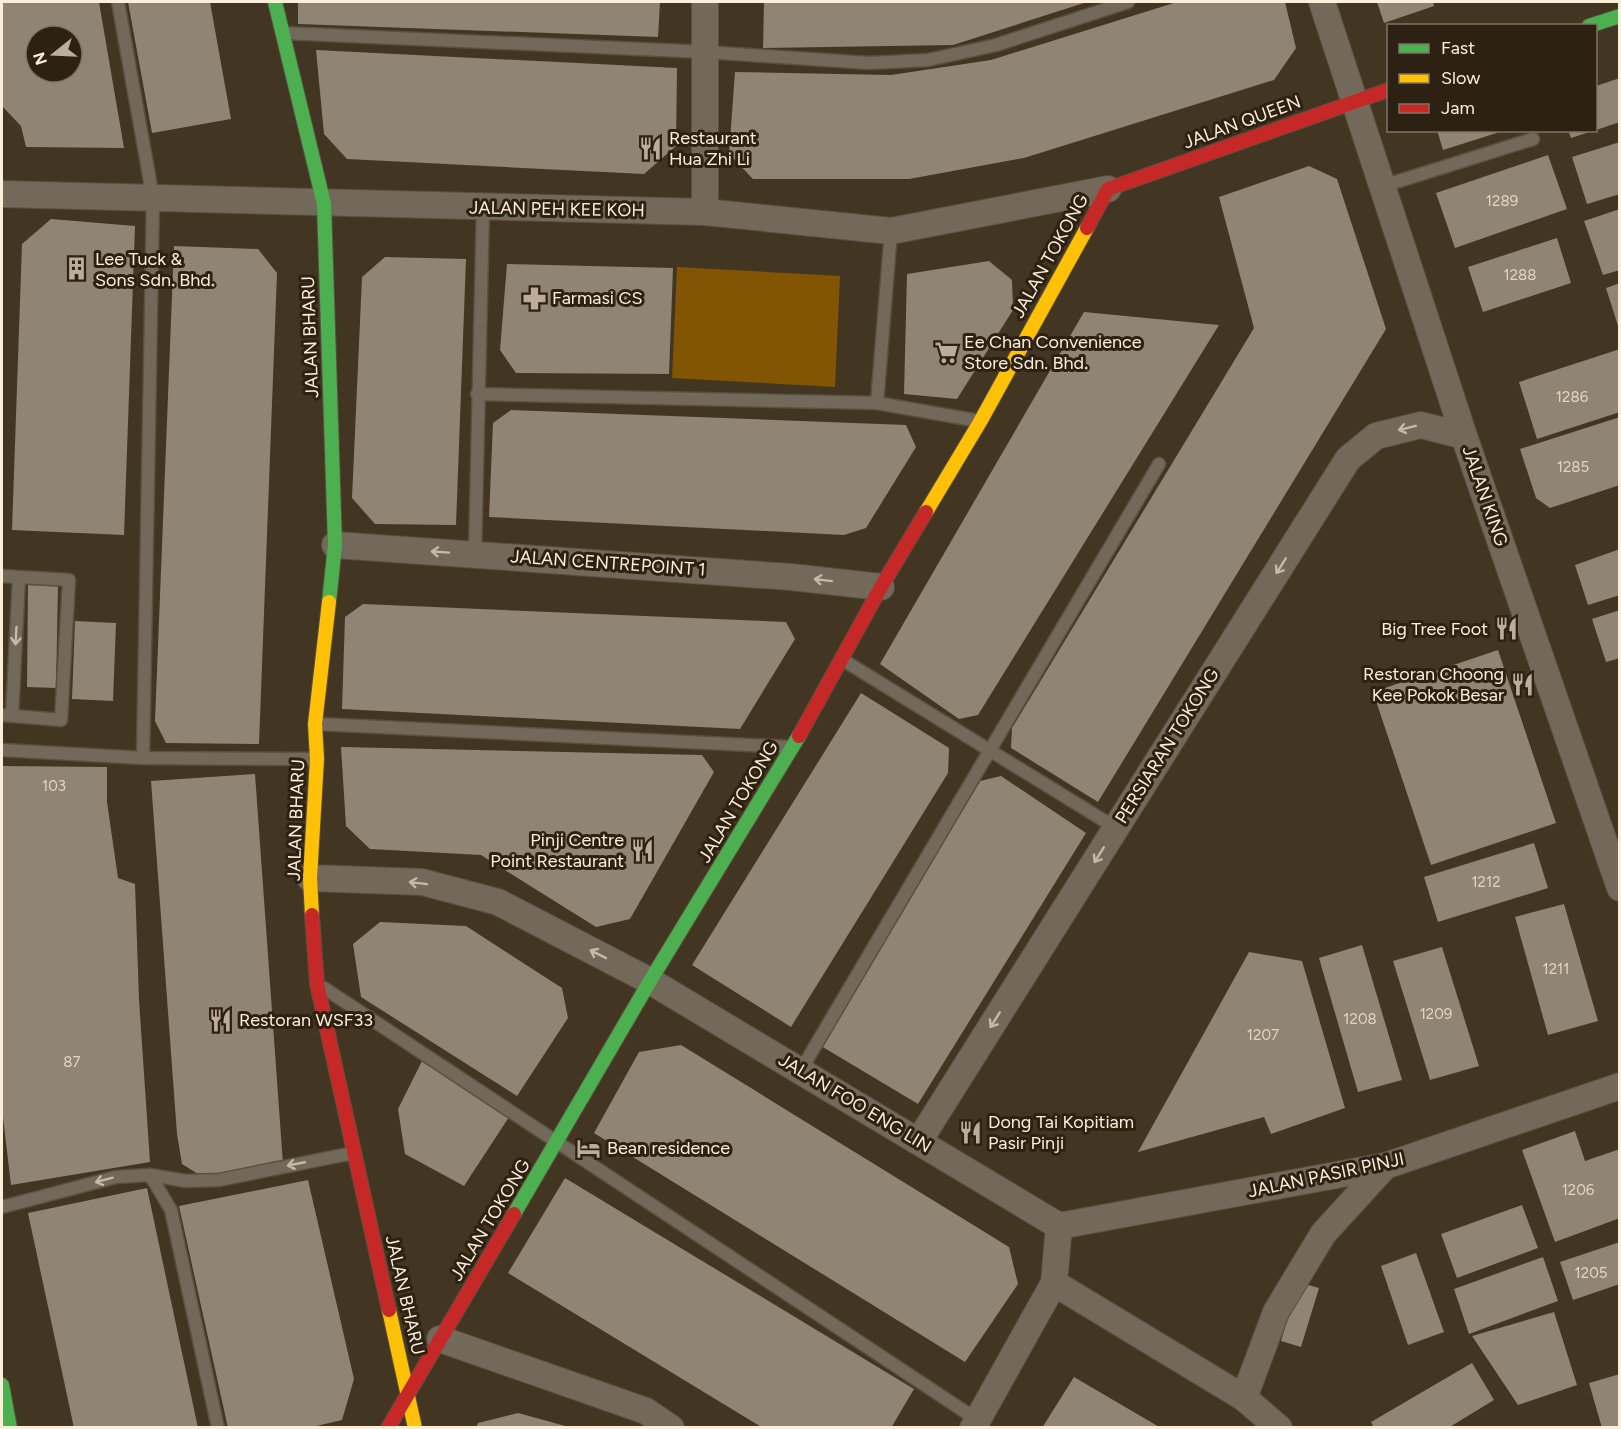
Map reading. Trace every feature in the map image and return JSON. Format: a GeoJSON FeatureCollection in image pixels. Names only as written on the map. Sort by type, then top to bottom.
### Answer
{"type":"FeatureCollection","features":[{"type":"Feature","properties":{"kind":"main road","name":"JALAN BHARU"},"geometry":{"type":"LineString","coordinates":[[275,2],[324,204],[335,544],[315,724],[317,759],[310,878],[317,984],[410,1392],[415,1428]]}},
{"type":"Feature","properties":{"kind":"main road"},"geometry":{"type":"LineString","coordinates":[[1595,24],[1620,16]]}},
{"type":"Feature","properties":{"kind":"main road","name":"JALAN QUEEN"},"geometry":{"type":"LineString","coordinates":[[1108,189],[1387,91]]}},
{"type":"Feature","properties":{"kind":"main road","name":"JALAN TOKONG"},"geometry":{"type":"LineString","coordinates":[[388,1428],[558,1142],[650,981],[793,747],[881,587],[980,422],[1108,189]]}},
{"type":"Feature","properties":{"kind":"main road"},"geometry":{"type":"LineString","coordinates":[[2,1385],[7,1424]]}},
{"type":"Feature","properties":{"kind":"street"},"geometry":{"type":"LineString","coordinates":[[705,2],[705,212]]}},
{"type":"Feature","properties":{"kind":"street","name":"JALAN KING"},"geometry":{"type":"LineString","coordinates":[[1322,2],[1464,436],[1620,888]]}},
{"type":"Feature","properties":{"kind":"street","name":"JALAN PEH KEE KOH"},"geometry":{"type":"LineString","coordinates":[[2,194],[705,212],[891,231],[1108,189]]}},
{"type":"Feature","properties":{"kind":"street","name":"PERSIARAN TOKONG"},"geometry":{"type":"LineString","coordinates":[[919,1141],[1348,459],[1376,436],[1421,425],[1464,436]]}},
{"type":"Feature","properties":{"kind":"street","name":"JALAN CENTREPOINT 1"},"geometry":{"type":"LineString","coordinates":[[335,544],[790,577],[881,587]]}},
{"type":"Feature","properties":{"kind":"street","name":"JALAN FOO ENG LIN"},"geometry":{"type":"LineString","coordinates":[[310,878],[422,882],[498,902],[650,981],[1059,1226]]}},
{"type":"Feature","properties":{"kind":"street","name":"JALAN PASIR PINJI"},"geometry":{"type":"LineString","coordinates":[[1059,1226],[1385,1166],[1620,1086]]}},
{"type":"Feature","properties":{"kind":"street"},"geometry":{"type":"LineString","coordinates":[[1244,1398],[1276,1312],[1323,1234],[1385,1166]]}},
{"type":"Feature","properties":{"kind":"street"},"geometry":{"type":"LineString","coordinates":[[976,1424],[1054,1283],[1059,1226]]}},
{"type":"Feature","properties":{"kind":"street"},"geometry":{"type":"LineString","coordinates":[[1054,1283],[1244,1398],[1279,1428]]}},
{"type":"Feature","properties":{"kind":"street"},"geometry":{"type":"LineString","coordinates":[[440,1339],[671,1428]]}},
{"type":"Feature","properties":{"kind":"lane"},"geometry":{"type":"LineString","coordinates":[[117,2],[153,198],[143,758]]}},
{"type":"Feature","properties":{"kind":"lane"},"geometry":{"type":"LineString","coordinates":[[281,33],[706,52],[869,63],[928,60],[996,45],[1128,2]]}},
{"type":"Feature","properties":{"kind":"lane"},"geometry":{"type":"LineString","coordinates":[[1383,186],[1533,139]]}},
{"type":"Feature","properties":{"kind":"lane"},"geometry":{"type":"LineString","coordinates":[[475,554],[483,207]]}},
{"type":"Feature","properties":{"kind":"lane"},"geometry":{"type":"LineString","coordinates":[[877,403],[891,231]]}},
{"type":"Feature","properties":{"kind":"lane"},"geometry":{"type":"LineString","coordinates":[[477,394],[877,403],[980,422]]}},
{"type":"Feature","properties":{"kind":"lane"},"geometry":{"type":"LineString","coordinates":[[801,1070],[1159,464]]}},
{"type":"Feature","properties":{"kind":"lane"},"geometry":{"type":"LineString","coordinates":[[2,576],[69,579],[61,720],[7,716],[19,578]]}},
{"type":"Feature","properties":{"kind":"lane"},"geometry":{"type":"LineString","coordinates":[[841,659],[1116,828]]}},
{"type":"Feature","properties":{"kind":"lane"},"geometry":{"type":"LineString","coordinates":[[315,724],[793,747]]}},
{"type":"Feature","properties":{"kind":"lane"},"geometry":{"type":"LineString","coordinates":[[2,750],[143,758],[317,759]]}},
{"type":"Feature","properties":{"kind":"lane"},"geometry":{"type":"LineString","coordinates":[[317,984],[558,1142],[976,1424]]}},
{"type":"Feature","properties":{"kind":"lane"},"geometry":{"type":"LineString","coordinates":[[2,1207],[116,1177],[150,1174],[186,1181],[219,1180],[354,1153]]}},
{"type":"Feature","properties":{"kind":"lane"},"geometry":{"type":"LineString","coordinates":[[150,1174],[171,1210],[218,1428]]}},
{"type":"Feature","properties":{"kind":"shaded area"},"geometry":{"type":"Polygon","coordinates":[[[677,267],[840,276],[835,387],[672,378],[677,267]]]}},
{"type":"Feature","properties":{"kind":"building"},"geometry":{"type":"Polygon","coordinates":[[[2,2],[99,2],[124,148],[26,147],[21,126],[2,106],[2,2]]]}},
{"type":"Feature","properties":{"kind":"building"},"geometry":{"type":"Polygon","coordinates":[[[128,2],[210,2],[231,119],[152,133],[128,2]]]}},
{"type":"Feature","properties":{"kind":"building"},"geometry":{"type":"Polygon","coordinates":[[[298,2],[660,2],[658,37],[298,24],[298,2]]]}},
{"type":"Feature","properties":{"kind":"building"},"geometry":{"type":"Polygon","coordinates":[[[764,2],[1087,2],[953,45],[763,48],[764,2]]]}},
{"type":"Feature","properties":{"kind":"building"},"geometry":{"type":"Polygon","coordinates":[[[1177,2],[1285,2],[1296,48],[1274,80],[1024,158],[909,179],[753,179],[729,154],[735,72],[891,75],[991,60],[1177,2]]]}},
{"type":"Feature","properties":{"kind":"building"},"geometry":{"type":"Polygon","coordinates":[[[1377,2],[1433,2],[1434,6],[1384,23],[1377,2]]]}},
{"type":"Feature","properties":{"kind":"building"},"geometry":{"type":"Polygon","coordinates":[[[316,50],[677,68],[676,146],[644,174],[347,159],[324,134],[316,50]]]}},
{"type":"Feature","properties":{"kind":"building"},"geometry":{"type":"Polygon","coordinates":[[[1620,78],[1620,122],[1597,130],[1597,86],[1620,78]]]}},
{"type":"Feature","properties":{"kind":"building"},"geometry":{"type":"Polygon","coordinates":[[[1438,132],[1500,132],[1443,150],[1438,132]]]}},
{"type":"Feature","properties":{"kind":"building"},"geometry":{"type":"Polygon","coordinates":[[[1569,132],[1589,132],[1571,138],[1569,132]]]}},
{"type":"Feature","properties":{"kind":"building"},"geometry":{"type":"Polygon","coordinates":[[[1620,142],[1620,194],[1587,204],[1572,157],[1620,142]]]}},
{"type":"Feature","properties":{"kind":"building"},"geometry":{"type":"Polygon","coordinates":[[[1548,155],[1567,209],[1455,248],[1436,193],[1548,155]]]}},
{"type":"Feature","properties":{"kind":"building"},"geometry":{"type":"Polygon","coordinates":[[[1309,166],[1337,179],[1386,329],[1098,802],[1011,748],[1012,728],[1254,328],[1219,197],[1309,166]]]}},
{"type":"Feature","properties":{"kind":"building"},"geometry":{"type":"Polygon","coordinates":[[[1620,209],[1620,270],[1603,275],[1584,221],[1620,209]]]}},
{"type":"Feature","properties":{"kind":"building"},"geometry":{"type":"Polygon","coordinates":[[[51,219],[135,226],[124,535],[12,530],[22,244],[51,219]]]}},
{"type":"Feature","properties":{"kind":"building"},"geometry":{"type":"Polygon","coordinates":[[[1557,238],[1571,283],[1483,312],[1468,267],[1557,238]]]}},
{"type":"Feature","properties":{"kind":"building"},"geometry":{"type":"Polygon","coordinates":[[[174,246],[258,249],[277,273],[259,744],[166,743],[155,721],[174,246]]]}},
{"type":"Feature","properties":{"kind":"building"},"geometry":{"type":"Polygon","coordinates":[[[385,257],[466,259],[456,525],[375,524],[352,498],[362,277],[385,257]]]}},
{"type":"Feature","properties":{"kind":"building","name":"Ee Chan Convenience Store Sdn. Bhd."},"geometry":{"type":"Polygon","coordinates":[[[989,261],[1012,280],[1013,310],[957,399],[904,394],[907,274],[989,261]]]}},
{"type":"Feature","properties":{"kind":"building"},"geometry":{"type":"Polygon","coordinates":[[[507,264],[673,268],[669,374],[516,373],[500,350],[507,264]]]}},
{"type":"Feature","properties":{"kind":"building"},"geometry":{"type":"Polygon","coordinates":[[[1620,283],[1620,329],[1619,329],[1606,288],[1620,283]]]}},
{"type":"Feature","properties":{"kind":"building"},"geometry":{"type":"Polygon","coordinates":[[[1084,312],[1219,325],[978,715],[959,719],[880,664],[1084,312]]]}},
{"type":"Feature","properties":{"kind":"building"},"geometry":{"type":"Polygon","coordinates":[[[1620,349],[1620,412],[1537,439],[1519,382],[1620,349]]]}},
{"type":"Feature","properties":{"kind":"building"},"geometry":{"type":"Polygon","coordinates":[[[511,410],[906,425],[916,447],[866,528],[844,535],[489,517],[493,423],[511,410]]]}},
{"type":"Feature","properties":{"kind":"building"},"geometry":{"type":"Polygon","coordinates":[[[1620,417],[1620,485],[1550,508],[1536,498],[1520,449],[1620,417]]]}},
{"type":"Feature","properties":{"kind":"building"},"geometry":{"type":"Polygon","coordinates":[[[1620,549],[1620,595],[1588,605],[1575,565],[1620,549]]]}},
{"type":"Feature","properties":{"kind":"building"},"geometry":{"type":"Polygon","coordinates":[[[28,585],[58,586],[56,688],[27,687],[28,585]]]}},
{"type":"Feature","properties":{"kind":"building"},"geometry":{"type":"Polygon","coordinates":[[[363,604],[786,622],[795,639],[740,729],[342,709],[345,617],[363,604]]]}},
{"type":"Feature","properties":{"kind":"building"},"geometry":{"type":"Polygon","coordinates":[[[1620,610],[1620,658],[1606,662],[1592,619],[1620,610]]]}},
{"type":"Feature","properties":{"kind":"building"},"geometry":{"type":"Polygon","coordinates":[[[75,621],[116,623],[113,701],[72,699],[75,621]]]}},
{"type":"Feature","properties":{"kind":"building"},"geometry":{"type":"Polygon","coordinates":[[[1498,650],[1556,823],[1431,865],[1373,692],[1498,650]]]}},
{"type":"Feature","properties":{"kind":"building"},"geometry":{"type":"Polygon","coordinates":[[[861,693],[949,748],[948,773],[791,1027],[692,965],[861,693]]]}},
{"type":"Feature","properties":{"kind":"building"},"geometry":{"type":"Polygon","coordinates":[[[341,747],[702,755],[714,772],[630,919],[596,927],[481,855],[370,849],[346,826],[341,747]]]}},
{"type":"Feature","properties":{"kind":"building"},"geometry":{"type":"Polygon","coordinates":[[[2,766],[107,767],[107,802],[118,878],[135,884],[139,1000],[150,1162],[11,1185],[2,1109],[2,766]]]}},
{"type":"Feature","properties":{"kind":"building"},"geometry":{"type":"Polygon","coordinates":[[[255,774],[283,1164],[206,1179],[182,1164],[177,1134],[151,781],[255,774]]]}},
{"type":"Feature","properties":{"kind":"building"},"geometry":{"type":"Polygon","coordinates":[[[1001,776],[1086,833],[918,1104],[821,1046],[980,781],[1001,776]]]}},
{"type":"Feature","properties":{"kind":"building"},"geometry":{"type":"Polygon","coordinates":[[[1534,843],[1548,888],[1438,922],[1424,877],[1534,843]]]}},
{"type":"Feature","properties":{"kind":"building"},"geometry":{"type":"Polygon","coordinates":[[[1564,904],[1598,1021],[1548,1035],[1515,917],[1564,904]]]}},
{"type":"Feature","properties":{"kind":"building"},"geometry":{"type":"Polygon","coordinates":[[[380,922],[466,926],[562,988],[568,1018],[517,1096],[361,997],[353,944],[380,922]]]}},
{"type":"Feature","properties":{"kind":"building"},"geometry":{"type":"Polygon","coordinates":[[[1362,945],[1402,1080],[1358,1092],[1319,958],[1362,945]]]}},
{"type":"Feature","properties":{"kind":"building"},"geometry":{"type":"Polygon","coordinates":[[[1442,947],[1479,1066],[1430,1080],[1393,961],[1442,947]]]}},
{"type":"Feature","properties":{"kind":"building"},"geometry":{"type":"Polygon","coordinates":[[[1249,952],[1302,961],[1345,1108],[1271,1134],[1264,1117],[1138,1152],[1249,952]]]}},
{"type":"Feature","properties":{"kind":"building"},"geometry":{"type":"Polygon","coordinates":[[[681,1045],[1009,1247],[1018,1284],[965,1362],[594,1133],[639,1052],[681,1045]]]}},
{"type":"Feature","properties":{"kind":"building"},"geometry":{"type":"Polygon","coordinates":[[[422,1061],[509,1117],[464,1186],[405,1154],[398,1109],[422,1061]]]}},
{"type":"Feature","properties":{"kind":"building"},"geometry":{"type":"Polygon","coordinates":[[[1575,1131],[1585,1161],[1620,1149],[1620,1218],[1555,1242],[1522,1150],[1575,1131]]]}},
{"type":"Feature","properties":{"kind":"building"},"geometry":{"type":"Polygon","coordinates":[[[565,1178],[914,1389],[891,1428],[763,1428],[508,1273],[565,1178]]]}},
{"type":"Feature","properties":{"kind":"building"},"geometry":{"type":"Polygon","coordinates":[[[308,1180],[354,1379],[342,1420],[308,1428],[228,1428],[179,1206],[308,1180]]]}},
{"type":"Feature","properties":{"kind":"building"},"geometry":{"type":"Polygon","coordinates":[[[147,1188],[198,1428],[74,1428],[28,1213],[147,1188]]]}},
{"type":"Feature","properties":{"kind":"building"},"geometry":{"type":"Polygon","coordinates":[[[1522,1205],[1538,1248],[1457,1278],[1441,1234],[1522,1205]]]}},
{"type":"Feature","properties":{"kind":"building"},"geometry":{"type":"Polygon","coordinates":[[[1620,1242],[1620,1284],[1573,1300],[1560,1262],[1620,1242]]]}},
{"type":"Feature","properties":{"kind":"building"},"geometry":{"type":"Polygon","coordinates":[[[1416,1253],[1444,1332],[1408,1345],[1381,1266],[1416,1253]]]}},
{"type":"Feature","properties":{"kind":"building"},"geometry":{"type":"Polygon","coordinates":[[[1543,1257],[1558,1301],[1469,1334],[1454,1289],[1543,1257]]]}},
{"type":"Feature","properties":{"kind":"building"},"geometry":{"type":"Polygon","coordinates":[[[1298,1282],[1319,1288],[1301,1347],[1281,1341],[1298,1282]]]}},
{"type":"Feature","properties":{"kind":"building"},"geometry":{"type":"Polygon","coordinates":[[[1554,1312],[1577,1385],[1518,1405],[1472,1336],[1554,1312]]]}},
{"type":"Feature","properties":{"kind":"building"},"geometry":{"type":"Polygon","coordinates":[[[1472,1363],[1494,1400],[1448,1428],[1374,1428],[1371,1422],[1472,1363]]]}},
{"type":"Feature","properties":{"kind":"building"},"geometry":{"type":"Polygon","coordinates":[[[1620,1374],[1620,1428],[1602,1428],[1589,1383],[1620,1374]]]}},
{"type":"Feature","properties":{"kind":"building"},"geometry":{"type":"Polygon","coordinates":[[[1074,1377],[1161,1428],[1042,1428],[1074,1377]]]}},
{"type":"Feature","properties":{"kind":"building"},"geometry":{"type":"Polygon","coordinates":[[[518,1413],[569,1428],[476,1428],[478,1423],[518,1413]]]}},
{"type":"Feature","properties":{"kind":"traffic: fast"},"geometry":{"type":"LineString","coordinates":[[275,2],[324,204],[335,545],[329,602]]}},
{"type":"Feature","properties":{"kind":"traffic: fast"},"geometry":{"type":"LineString","coordinates":[[1595,24],[1620,16]]}},
{"type":"Feature","properties":{"kind":"traffic: fast"},"geometry":{"type":"LineString","coordinates":[[514,1214],[650,981],[799,736]]}},
{"type":"Feature","properties":{"kind":"traffic: fast"},"geometry":{"type":"LineString","coordinates":[[2,1385],[10,1428]]}},
{"type":"Feature","properties":{"kind":"traffic: slow"},"geometry":{"type":"LineString","coordinates":[[926,512],[980,422],[1087,228]]}},
{"type":"Feature","properties":{"kind":"traffic: slow"},"geometry":{"type":"LineString","coordinates":[[312,915],[310,878],[317,759],[315,724],[329,602]]}},
{"type":"Feature","properties":{"kind":"traffic: slow"},"geometry":{"type":"LineString","coordinates":[[389,1310],[415,1428]]}},
{"type":"Feature","properties":{"kind":"traffic: jam"},"geometry":{"type":"LineString","coordinates":[[1087,228],[1108,189],[1387,90]]}},
{"type":"Feature","properties":{"kind":"traffic: jam"},"geometry":{"type":"LineString","coordinates":[[799,736],[881,587],[926,512]]}},
{"type":"Feature","properties":{"kind":"traffic: jam"},"geometry":{"type":"LineString","coordinates":[[312,915],[317,984],[389,1310]]}},
{"type":"Feature","properties":{"kind":"traffic: jam"},"geometry":{"type":"LineString","coordinates":[[388,1428],[514,1214]]}},
{"type":"Feature","properties":{"kind":"place","name":"Restaurant Hua Zhi Li"},"geometry":{"type":"Point","coordinates":[651,148]}},
{"type":"Feature","properties":{"kind":"place","name":"Lee Tuck & Sons Sdn. Bhd."},"geometry":{"type":"Point","coordinates":[77,269]}},
{"type":"Feature","properties":{"kind":"place","name":"Farmasi CS"},"geometry":{"type":"Point","coordinates":[534,298]}},
{"type":"Feature","properties":{"kind":"place","name":"Ee Chan Convenience Store Sdn. Bhd."},"geometry":{"type":"Point","coordinates":[946,352]}},
{"type":"Feature","properties":{"kind":"place","name":"Big Tree Foot"},"geometry":{"type":"Point","coordinates":[1506,629]}},
{"type":"Feature","properties":{"kind":"place","name":"Restoran Choong Kee Pokok Besar"},"geometry":{"type":"Point","coordinates":[1522,684]}},
{"type":"Feature","properties":{"kind":"place","name":"Pinji Centre Point Restaurant"},"geometry":{"type":"Point","coordinates":[642,850]}},
{"type":"Feature","properties":{"kind":"place","name":"Restoran WSF33"},"geometry":{"type":"Point","coordinates":[221,1020]}},
{"type":"Feature","properties":{"kind":"place","name":"Dong Tai Kopitiam Pasir Pinji"},"geometry":{"type":"Point","coordinates":[970,1132]}},
{"type":"Feature","properties":{"kind":"place","name":"Bean residence"},"geometry":{"type":"Point","coordinates":[589,1148]}}]}
